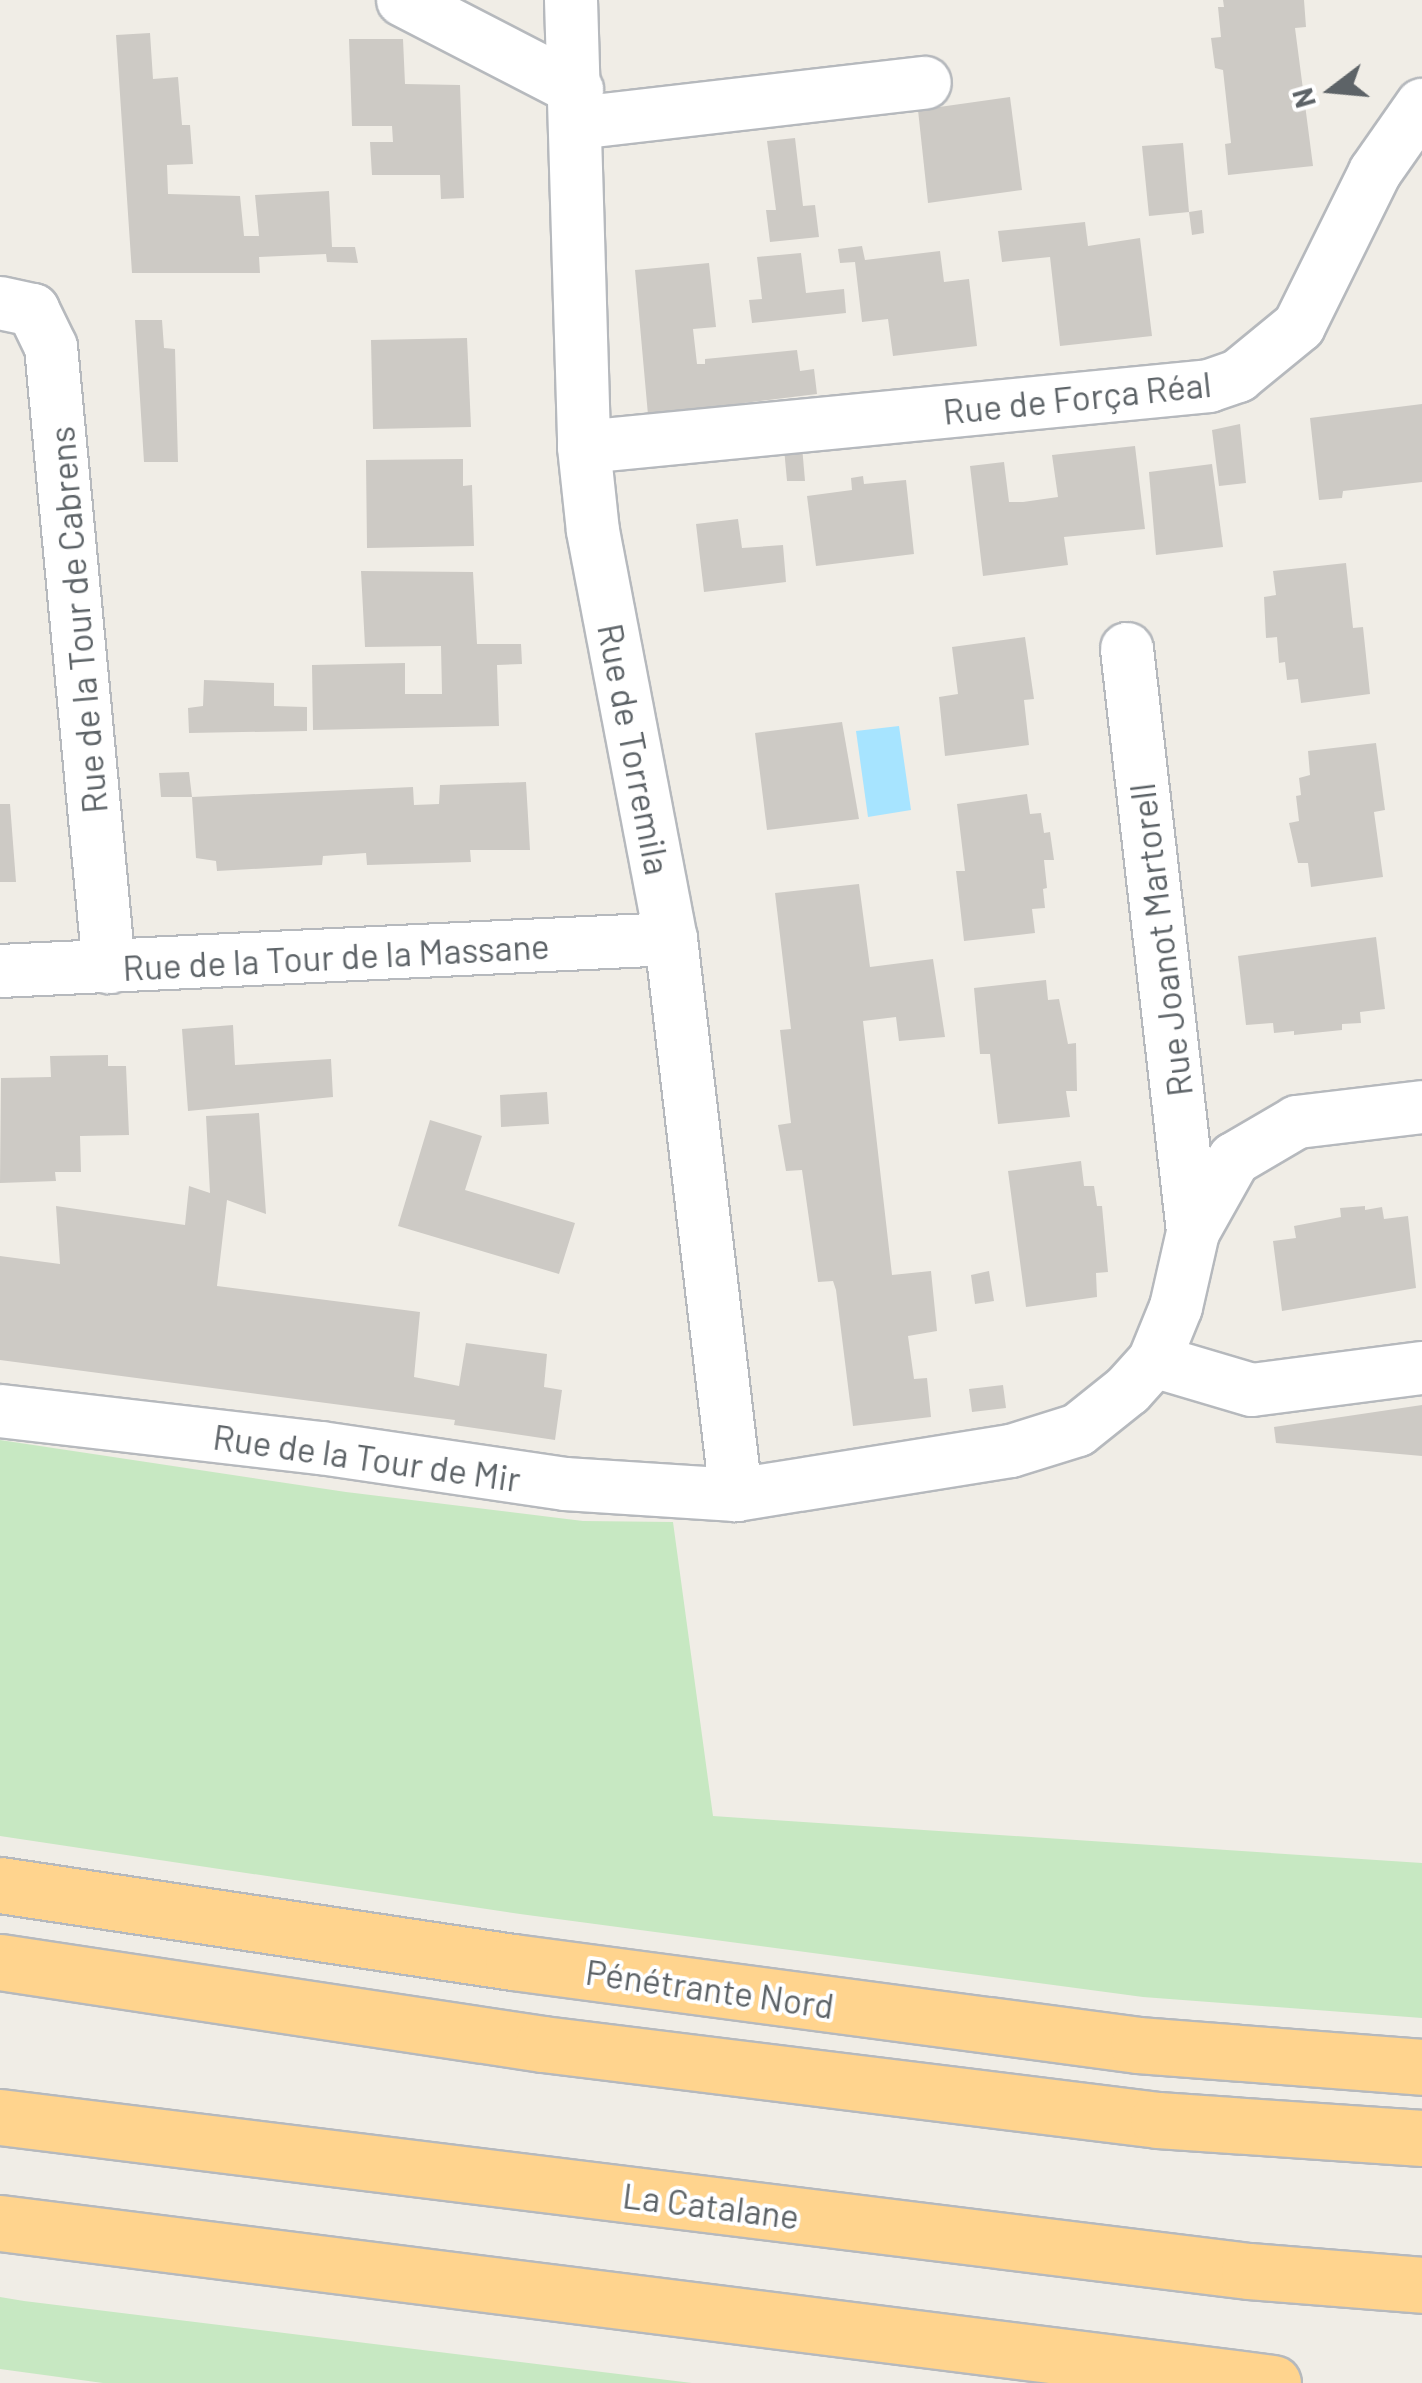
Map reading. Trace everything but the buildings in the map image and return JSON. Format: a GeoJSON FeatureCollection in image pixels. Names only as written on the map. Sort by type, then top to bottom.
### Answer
{"type":"FeatureCollection","features":[{"type":"Feature","properties":{"kind":"highway","name":"Pénétrante Nord"},"geometry":{"type":"LineString","coordinates":[[0,1886],[513,1962],[1138,2045],[1422,2067]]}},
{"type":"Feature","properties":{"kind":"highway"},"geometry":{"type":"LineString","coordinates":[[0,1962],[562,2046],[1158,2120],[1422,2138]]}},
{"type":"Feature","properties":{"kind":"highway","name":"La Catalane"},"geometry":{"type":"LineString","coordinates":[[0,2117],[1229,2268],[1422,2285]]}},
{"type":"Feature","properties":{"kind":"highway"},"geometry":{"type":"LineString","coordinates":[[0,2223],[1273,2383]]}},
{"type":"Feature","properties":{"kind":"street"},"geometry":{"type":"LineString","coordinates":[[403,0],[577,106],[925,84]]}},
{"type":"Feature","properties":{"kind":"street","name":"Rue de Torremila"},"geometry":{"type":"LineString","coordinates":[[571,0],[584,447],[593,532],[671,939],[736,1496]]}},
{"type":"Feature","properties":{"kind":"street","name":"Rue de Força Réal"},"geometry":{"type":"LineString","coordinates":[[584,447],[1209,386],[1238,376],[1299,326],[1324,268],[1375,172],[1422,105]]}},
{"type":"Feature","properties":{"kind":"street","name":"Rue de la Tour de Cabrens"},"geometry":{"type":"LineString","coordinates":[[0,303],[33,310],[51,347],[110,967]]}},
{"type":"Feature","properties":{"kind":"street","name":"Rue Joanot Martorell"},"geometry":{"type":"LineString","coordinates":[[1127,648],[1193,1232]]}},
{"type":"Feature","properties":{"kind":"street","name":"Rue de la Tour de la Massane"},"geometry":{"type":"LineString","coordinates":[[0,972],[671,939]]}},
{"type":"Feature","properties":{"kind":"street"},"geometry":{"type":"LineString","coordinates":[[1422,1107],[1297,1122],[1234,1159],[1193,1232],[1176,1307],[1154,1361],[1252,1390],[1422,1368]]}},
{"type":"Feature","properties":{"kind":"street","name":"Rue de la Tour de Mir"},"geometry":{"type":"LineString","coordinates":[[0,1411],[321,1448],[565,1484],[736,1496],[1011,1451],[1062,1435],[1091,1420],[1154,1361]]}},
{"type":"Feature","properties":{"kind":"green space"},"geometry":{"type":"Polygon","coordinates":[[[0,1440],[346,1492],[583,1521],[673,1522],[713,1816],[1422,1863],[1422,2018],[1143,1997],[520,1914],[0,1836],[0,1440]]]}},
{"type":"Feature","properties":{"kind":"green space"},"geometry":{"type":"Polygon","coordinates":[[[0,2297],[692,2383],[103,2383],[0,2369],[0,2297]]]}},
{"type":"Feature","properties":{"kind":"water"},"geometry":{"type":"Polygon","coordinates":[[[899,726],[911,810],[868,817],[856,731],[899,726]]]}}]}
